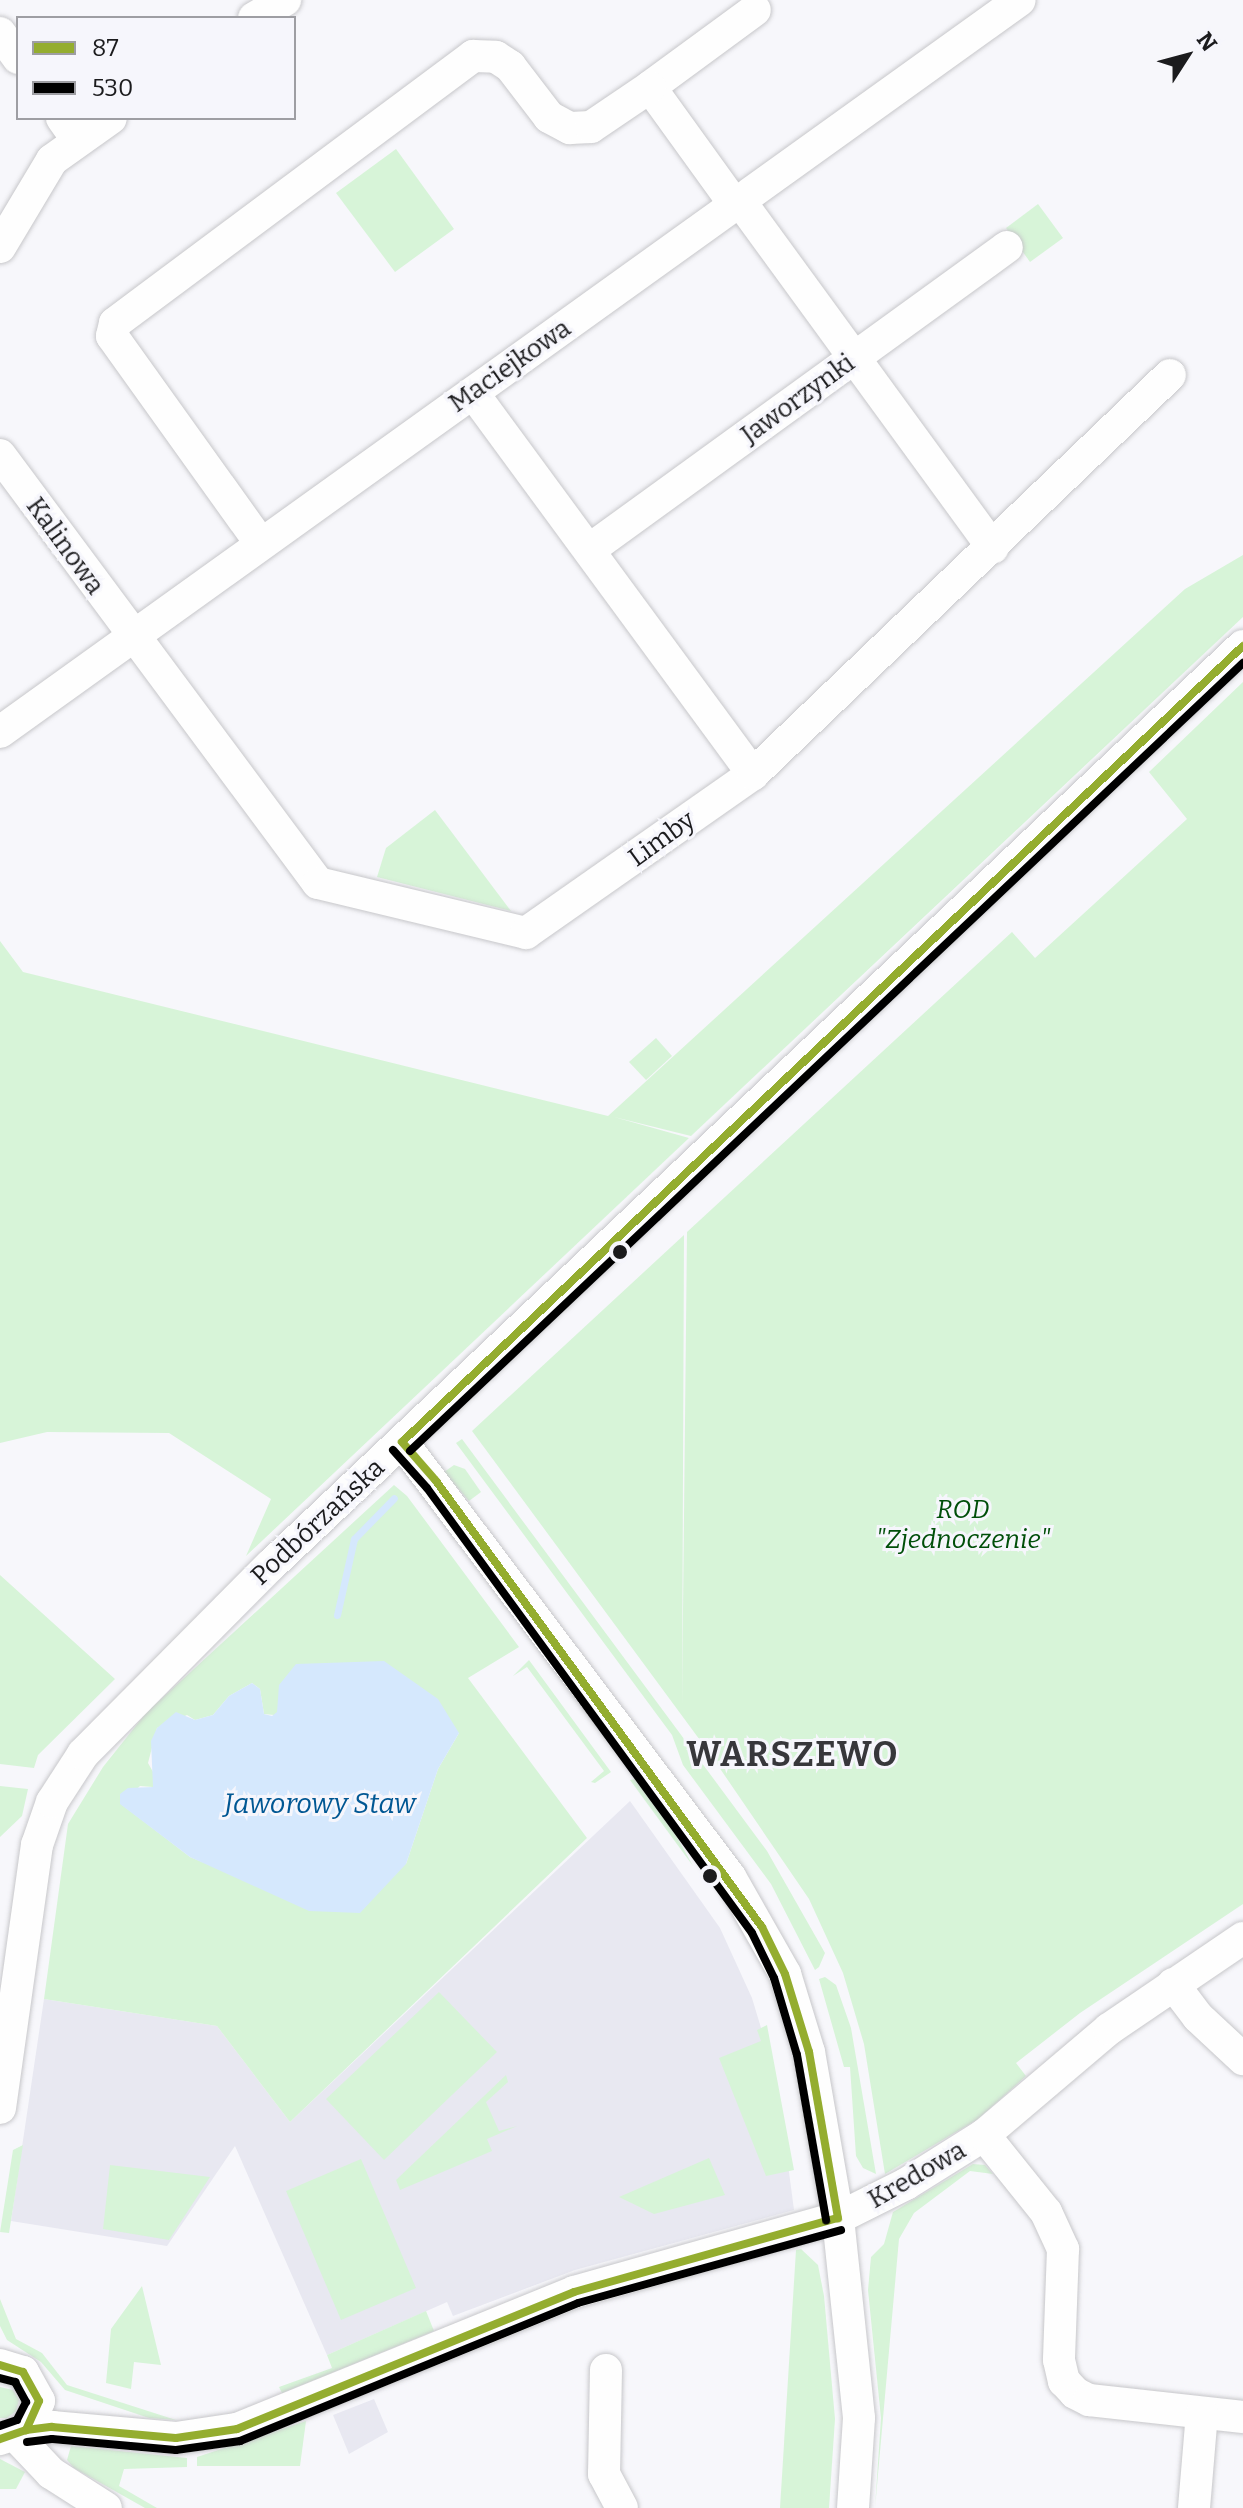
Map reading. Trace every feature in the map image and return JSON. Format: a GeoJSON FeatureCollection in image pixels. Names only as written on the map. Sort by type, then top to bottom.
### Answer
{"type":"FeatureCollection","features":[{"type":"Feature","properties":{"kind":"street"},"geometry":{"type":"LineString","coordinates":[[257,16],[285,0]]}},
{"type":"Feature","properties":{"kind":"street","name":"Maciejkowa"},"geometry":{"type":"LineString","coordinates":[[0,732],[1020,0]]}},
{"type":"Feature","properties":{"kind":"street"},"geometry":{"type":"LineString","coordinates":[[261,544],[112,336],[115,323],[473,56],[496,57],[510,66],[549,117],[570,128],[591,127],[755,10]]}},
{"type":"Feature","properties":{"kind":"street"},"geometry":{"type":"LineString","coordinates":[[0,33],[16,55]]}},
{"type":"Feature","properties":{"kind":"street"},"geometry":{"type":"LineString","coordinates":[[650,87],[993,548]]}},
{"type":"Feature","properties":{"kind":"street"},"geometry":{"type":"LineString","coordinates":[[0,247],[70,130],[104,120]]}},
{"type":"Feature","properties":{"kind":"street","name":"Jaworzynki"},"geometry":{"type":"LineString","coordinates":[[589,550],[1007,247]]}},
{"type":"Feature","properties":{"kind":"street","name":"Limby"},"geometry":{"type":"LineString","coordinates":[[131,637],[318,883],[526,933],[753,774],[993,548],[1170,375]]}},
{"type":"Feature","properties":{"kind":"street"},"geometry":{"type":"LineString","coordinates":[[473,393],[753,774]]}},
{"type":"Feature","properties":{"kind":"street","name":"Kalinowa"},"geometry":{"type":"LineString","coordinates":[[0,455],[131,637]]}},
{"type":"Feature","properties":{"kind":"street","name":"Podbórzańska"},"geometry":{"type":"LineString","coordinates":[[0,2108],[34,1860],[59,1790],[83,1754],[140,1694],[402,1442],[1243,646]]}},
{"type":"Feature","properties":{"kind":"street"},"geometry":{"type":"LineString","coordinates":[[402,1442],[436,1481],[762,1927],[785,1974],[809,2052],[838,2218],[859,2418],[853,2508]]}},
{"type":"Feature","properties":{"kind":"street","name":"Kredowa"},"geometry":{"type":"LineString","coordinates":[[14,2435],[131,2432],[191,2438],[249,2425],[574,2292],[838,2218],[900,2188],[984,2135],[1109,2029],[1243,1938]]}},
{"type":"Feature","properties":{"kind":"street"},"geometry":{"type":"LineString","coordinates":[[1173,1984],[1198,2017],[1243,2059]]}},
{"type":"Feature","properties":{"kind":"street"},"geometry":{"type":"LineString","coordinates":[[984,2135],[1046,2212],[1063,2249],[1059,2360],[1064,2381],[1089,2400],[1243,2417]]}},
{"type":"Feature","properties":{"kind":"street","name":"Kredowa"},"geometry":{"type":"LineString","coordinates":[[3,2362],[23,2372],[36,2390],[131,2432]]}},
{"type":"Feature","properties":{"kind":"street"},"geometry":{"type":"LineString","coordinates":[[606,2370],[604,2474],[622,2508]]}},
{"type":"Feature","properties":{"kind":"street"},"geometry":{"type":"LineString","coordinates":[[36,2390],[37,2412],[14,2435],[51,2473],[106,2508]]}},
{"type":"Feature","properties":{"kind":"street"},"geometry":{"type":"LineString","coordinates":[[1194,2508],[1202,2413]]}},
{"type":"Feature","properties":{"kind":"shaded area"},"geometry":{"type":"Polygon","coordinates":[[[630,1801],[720,1928],[752,1998],[777,2081],[794,2210],[575,2270],[453,2316],[447,2302],[327,2355],[235,2146],[167,2246],[11,2221],[44,1999],[217,2026],[290,2122],[630,1801]]]}},
{"type":"Feature","properties":{"kind":"shaded area"},"geometry":{"type":"Polygon","coordinates":[[[374,2399],[388,2432],[349,2454],[333,2415],[374,2399]]]}},
{"type":"Feature","properties":{"kind":"green space"},"geometry":{"type":"Polygon","coordinates":[[[396,149],[454,229],[395,272],[336,193],[396,149]]]}},
{"type":"Feature","properties":{"kind":"green space"},"geometry":{"type":"Polygon","coordinates":[[[1038,204],[1063,238],[1030,262],[1006,228],[1038,204]]]}},
{"type":"Feature","properties":{"kind":"green space"},"geometry":{"type":"Polygon","coordinates":[[[1243,555],[1243,617],[691,1136],[614,1117],[689,1138],[246,1556],[271,1499],[169,1433],[47,1432],[0,1443],[0,941],[23,972],[608,1116],[1185,589],[1243,555]]]}},
{"type":"Feature","properties":{"kind":"green space","name":"ROD \"Zjednoczenie\""},"geometry":{"type":"Polygon","coordinates":[[[1243,682],[1243,1904],[1080,2013],[1016,2063],[1026,2076],[978,2119],[885,2174],[864,2044],[843,1973],[809,1899],[708,1751],[472,1431],[684,1235],[682,1706],[687,1232],[1012,932],[1035,958],[1187,819],[1149,772],[1243,682]]]}},
{"type":"Feature","properties":{"kind":"green space"},"geometry":{"type":"Polygon","coordinates":[[[435,810],[511,911],[377,877],[386,848],[435,810]]]}},
{"type":"Feature","properties":{"kind":"green space"},"geometry":{"type":"Polygon","coordinates":[[[656,1038],[672,1056],[646,1080],[629,1062],[656,1038]]]}},
{"type":"Feature","properties":{"kind":"green space"},"geometry":{"type":"Polygon","coordinates":[[[462,1439],[767,1851],[825,1953],[815,1970],[771,1884],[683,1765],[672,1735],[456,1443],[462,1439]]]}},
{"type":"Feature","properties":{"kind":"green space"},"geometry":{"type":"Polygon","coordinates":[[[454,1465],[465,1469],[481,1492],[469,1501],[444,1472],[454,1465]]]}},
{"type":"Feature","properties":{"kind":"green space"},"geometry":{"type":"Polygon","coordinates":[[[394,1485],[407,1496],[519,1647],[468,1678],[587,1838],[290,2122],[217,2026],[44,1999],[68,1824],[103,1767],[146,1713],[394,1485]],[[252,1683],[229,1696],[213,1715],[195,1720],[187,1715],[157,1728],[148,1763],[157,1779],[153,1787],[140,1786],[121,1804],[190,1857],[244,1879],[406,1864],[438,1769],[459,1733],[264,1714],[260,1689],[252,1683]]]}},
{"type":"Feature","properties":{"kind":"green space"},"geometry":{"type":"Polygon","coordinates":[[[0,1575],[115,1679],[38,1755],[34,1768],[0,1764],[0,1575]]]}},
{"type":"Feature","properties":{"kind":"green space"},"geometry":{"type":"Polygon","coordinates":[[[529,1660],[611,1772],[595,1783],[591,1782],[604,1771],[527,1667],[513,1676],[529,1660]]]}},
{"type":"Feature","properties":{"kind":"green space"},"geometry":{"type":"Polygon","coordinates":[[[639,1778],[658,1803],[693,1866],[630,1780],[639,1778]]]}},
{"type":"Feature","properties":{"kind":"green space"},"geometry":{"type":"Polygon","coordinates":[[[0,1786],[28,1789],[22,1816],[0,1837],[0,1786]]]}},
{"type":"Feature","properties":{"kind":"green space"},"geometry":{"type":"Polygon","coordinates":[[[825,1977],[836,1985],[851,2028],[876,2174],[863,2168],[856,2156],[850,2067],[844,2067],[819,1979],[825,1977]]]}},
{"type":"Feature","properties":{"kind":"green space"},"geometry":{"type":"Polygon","coordinates":[[[439,1992],[497,2052],[384,2160],[326,2099],[439,1992]]]}},
{"type":"Feature","properties":{"kind":"green space"},"geometry":{"type":"Polygon","coordinates":[[[767,2025],[794,2170],[766,2176],[719,2058],[761,2041],[757,2030],[767,2025]]]}},
{"type":"Feature","properties":{"kind":"green space"},"geometry":{"type":"Polygon","coordinates":[[[506,2075],[508,2082],[486,2102],[499,2131],[517,2126],[487,2139],[492,2151],[400,2190],[396,2180],[506,2075]]]}},
{"type":"Feature","properties":{"kind":"green space"},"geometry":{"type":"Polygon","coordinates":[[[23,2145],[9,2233],[0,2232],[13,2150],[23,2145]]]}},
{"type":"Feature","properties":{"kind":"green space"},"geometry":{"type":"Polygon","coordinates":[[[709,2158],[725,2195],[654,2214],[619,2197],[709,2158]]]}},
{"type":"Feature","properties":{"kind":"green space"},"geometry":{"type":"Polygon","coordinates":[[[361,2159],[416,2288],[341,2320],[286,2191],[361,2159]]]}},
{"type":"Feature","properties":{"kind":"green space"},"geometry":{"type":"Polygon","coordinates":[[[973,2164],[985,2165],[993,2174],[970,2171],[914,2213],[899,2239],[875,2508],[881,2418],[868,2290],[871,2257],[884,2244],[893,2212],[973,2164]]]}},
{"type":"Feature","properties":{"kind":"green space"},"geometry":{"type":"Polygon","coordinates":[[[110,2165],[210,2177],[169,2240],[103,2229],[110,2165]]]}},
{"type":"Feature","properties":{"kind":"green space"},"geometry":{"type":"Polygon","coordinates":[[[801,2249],[818,2265],[824,2296],[835,2419],[829,2508],[780,2508],[796,2250],[801,2249]]]}},
{"type":"Feature","properties":{"kind":"green space"},"geometry":{"type":"Polygon","coordinates":[[[142,2286],[161,2365],[134,2362],[131,2389],[106,2383],[111,2329],[142,2286]]]}},
{"type":"Feature","properties":{"kind":"green space"},"geometry":{"type":"Polygon","coordinates":[[[0,2299],[16,2339],[42,2353],[67,2385],[176,2420],[149,2418],[65,2390],[41,2362],[7,2340],[0,2326],[0,2299]]]}},
{"type":"Feature","properties":{"kind":"green space"},"geometry":{"type":"Polygon","coordinates":[[[426,2311],[434,2331],[282,2393],[279,2387],[332,2368],[327,2355],[426,2311]]]}},
{"type":"Feature","properties":{"kind":"green space"},"geometry":{"type":"Polygon","coordinates":[[[0,2387],[13,2390],[19,2400],[16,2411],[7,2418],[0,2418],[0,2387]]]}},
{"type":"Feature","properties":{"kind":"green space"},"geometry":{"type":"Polygon","coordinates":[[[306,2421],[300,2466],[197,2466],[197,2457],[306,2421]]]}},
{"type":"Feature","properties":{"kind":"green space"},"geometry":{"type":"Polygon","coordinates":[[[71,2446],[187,2458],[187,2467],[124,2469],[119,2486],[157,2508],[145,2508],[74,2468],[67,2460],[71,2446]]]}},
{"type":"Feature","properties":{"kind":"green space"},"geometry":{"type":"Polygon","coordinates":[[[0,2459],[25,2472],[16,2489],[0,2489],[0,2459]]]}},
{"type":"Feature","properties":{"kind":"water","name":"Jaworowy Staw"},"geometry":{"type":"Polygon","coordinates":[[[384,1661],[438,1699],[459,1733],[438,1769],[406,1864],[360,1913],[309,1911],[190,1857],[120,1804],[120,1794],[128,1788],[153,1787],[151,1741],[157,1728],[176,1712],[195,1720],[213,1715],[229,1696],[252,1683],[260,1689],[264,1714],[272,1716],[277,1712],[279,1685],[296,1664],[384,1661]]]}},
{"type":"Feature","properties":{"kind":"waterway"},"geometry":{"type":"LineString","coordinates":[[337,1615],[354,1539],[394,1498]]}},
{"type":"Feature","properties":{"kind":"transit line","name":"87"},"geometry":{"type":"LineString","coordinates":[[402,1442],[1243,646]]}},
{"type":"Feature","properties":{"kind":"transit line","name":"530"},"geometry":{"type":"LineString","coordinates":[[410,1451],[1243,663]]}},
{"type":"Feature","properties":{"kind":"transit line","name":"87"},"geometry":{"type":"LineString","coordinates":[[402,1442],[436,1481],[762,1927],[785,1974],[809,2052],[838,2218]]}},
{"type":"Feature","properties":{"kind":"transit line","name":"530"},"geometry":{"type":"LineString","coordinates":[[393,1450],[427,1488],[752,1933],[774,1978],[797,2055],[826,2220]]}},
{"type":"Feature","properties":{"kind":"transit line","name":"87"},"geometry":{"type":"LineString","coordinates":[[26,2430],[52,2427],[176,2438],[237,2429],[574,2292],[838,2218]]}},
{"type":"Feature","properties":{"kind":"transit line","name":"530"},"geometry":{"type":"LineString","coordinates":[[27,2442],[52,2439],[176,2450],[240,2441],[578,2303],[841,2230]]}},
{"type":"Feature","properties":{"kind":"transit line","name":"87"},"geometry":{"type":"LineString","coordinates":[[0,2365],[23,2372],[39,2401],[26,2430],[0,2439]]}},
{"type":"Feature","properties":{"kind":"transit line","name":"530"},"geometry":{"type":"LineString","coordinates":[[0,2378],[15,2382],[26,2402],[17,2420],[0,2426]]}},
{"type":"Feature","properties":{"kind":"district","name":"WARSZEWO"},"geometry":{"type":"Point","coordinates":[793,1755]}}]}
